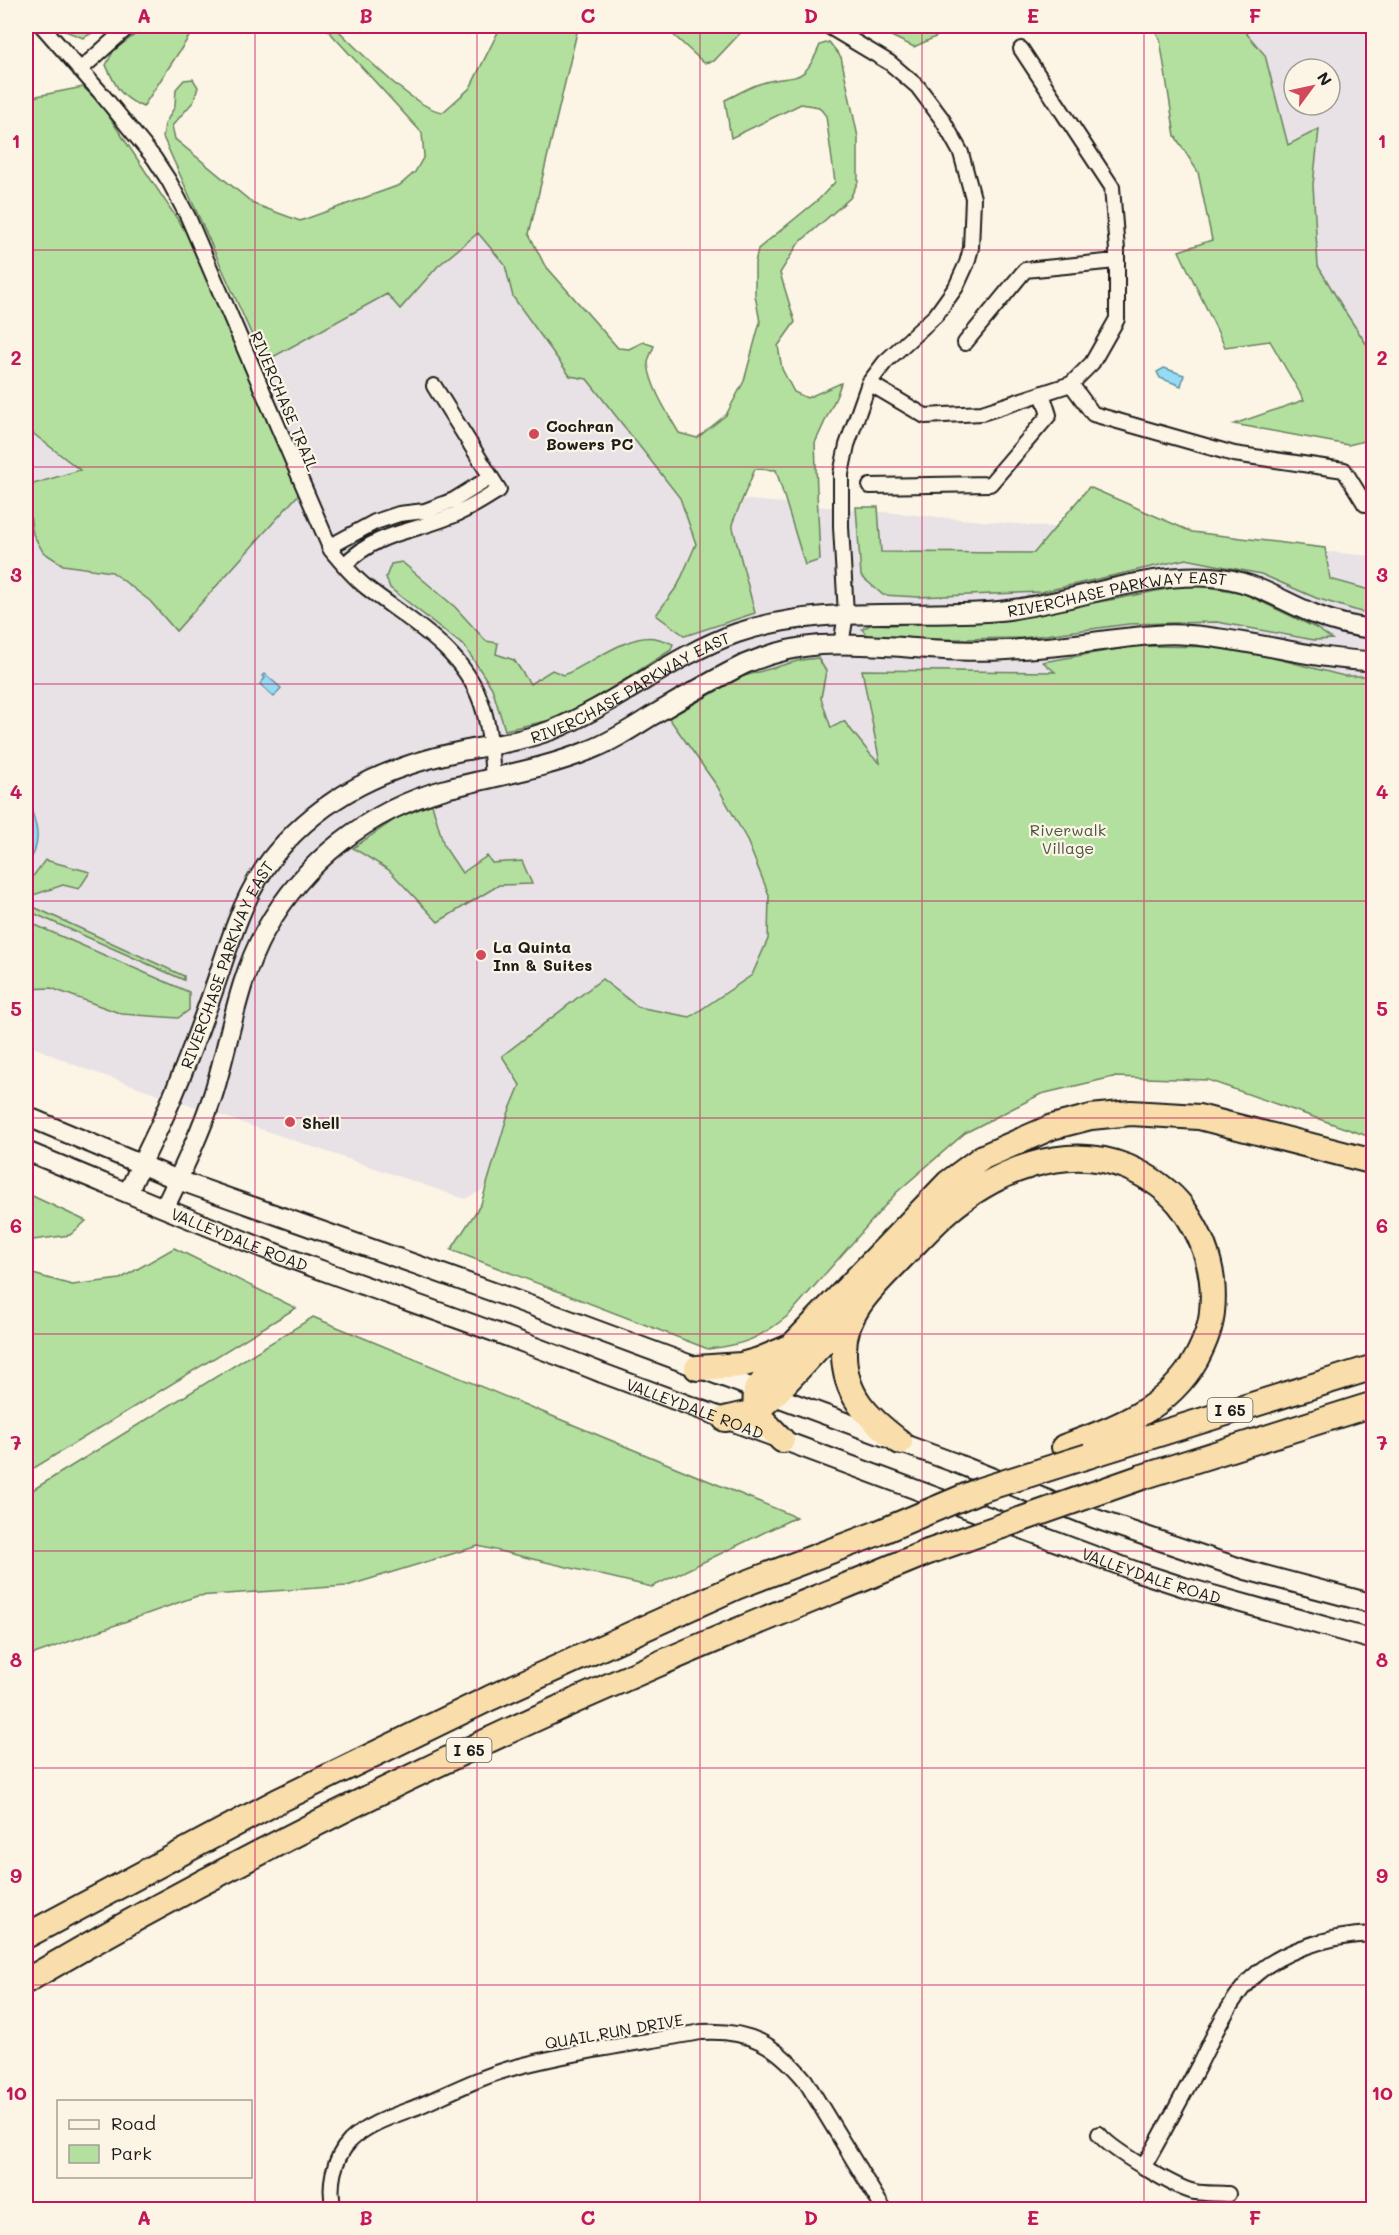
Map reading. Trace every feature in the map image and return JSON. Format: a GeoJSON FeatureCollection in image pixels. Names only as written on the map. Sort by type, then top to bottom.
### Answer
{"type":"FeatureCollection","features":[{"type":"Feature","properties":{"kind":"highway"},"geometry":{"type":"LineString","coordinates":[[761,1399],[792,1346],[948,1182],[983,1157],[1052,1128],[1091,1117],[1131,1113],[1199,1117],[1374,1162]]}},
{"type":"Feature","properties":{"kind":"highway"},"geometry":{"type":"LineString","coordinates":[[725,1419],[761,1399],[855,1309],[883,1276],[949,1210],[999,1178],[1031,1165],[1069,1158],[1100,1159],[1140,1172],[1169,1192],[1181,1205],[1202,1240],[1213,1283],[1212,1318],[1199,1353],[1189,1371],[1174,1389],[1153,1407],[1080,1450]]}},
{"type":"Feature","properties":{"kind":"highway"},"geometry":{"type":"LineString","coordinates":[[855,1309],[846,1334],[844,1352],[849,1383],[863,1411],[900,1442]]}},
{"type":"Feature","properties":{"kind":"highway"},"geometry":{"type":"LineString","coordinates":[[697,1368],[741,1365],[792,1346]]}},
{"type":"Feature","properties":{"kind":"highway","name":"I 65"},"geometry":{"type":"LineString","coordinates":[[26,1936],[278,1801],[490,1698],[736,1587],[878,1533],[1080,1450],[1374,1367]]}},
{"type":"Feature","properties":{"kind":"highway"},"geometry":{"type":"LineString","coordinates":[[761,1399],[782,1440]]}},
{"type":"Feature","properties":{"kind":"highway","name":"I 65"},"geometry":{"type":"LineString","coordinates":[[26,1981],[240,1862],[388,1788],[652,1666],[928,1552],[1142,1477],[1374,1404]]}},
{"type":"Feature","properties":{"kind":"street","name":"RIVERCHASE TRAIL"},"geometry":{"type":"LineString","coordinates":[[42,26],[154,158],[169,181],[188,217],[329,547],[363,585],[438,642],[457,661],[471,680],[481,701],[491,746],[493,778]]}},
{"type":"Feature","properties":{"kind":"street"},"geometry":{"type":"LineString","coordinates":[[80,70],[129,26]]}},
{"type":"Feature","properties":{"kind":"street"},"geometry":{"type":"LineString","coordinates":[[828,26],[890,63],[918,87],[942,119],[962,153],[974,198],[971,248],[956,287],[936,315],[885,362],[869,383],[847,445],[842,474],[846,614],[841,645]]}},
{"type":"Feature","properties":{"kind":"street"},"geometry":{"type":"LineString","coordinates":[[869,383],[925,416],[982,413],[1071,384],[1092,363],[1117,319],[1112,187],[1021,49]]}},
{"type":"Feature","properties":{"kind":"street"},"geometry":{"type":"LineString","coordinates":[[965,343],[1025,270],[1116,261]]}},
{"type":"Feature","properties":{"kind":"street"},"geometry":{"type":"LineString","coordinates":[[1071,384],[1093,414],[1234,454],[1344,470],[1365,504],[1374,504]]}},
{"type":"Feature","properties":{"kind":"street"},"geometry":{"type":"LineString","coordinates":[[344,565],[370,544],[386,536],[450,517],[499,490],[434,386]]}},
{"type":"Feature","properties":{"kind":"street"},"geometry":{"type":"LineString","coordinates":[[870,486],[990,484],[1049,415],[1042,393]]}},
{"type":"Feature","properties":{"kind":"street"},"geometry":{"type":"LineString","coordinates":[[329,547],[375,522],[399,514],[425,511],[453,500],[491,477]]}},
{"type":"Feature","properties":{"kind":"street","name":"RIVERCHASE PARKWAY EAST"},"geometry":{"type":"LineString","coordinates":[[128,1193],[178,1083],[241,910],[273,856],[319,811],[360,784],[412,763],[523,740],[556,728],[689,654],[724,638],[788,619],[846,614],[999,611],[1031,607],[1176,577],[1214,577],[1255,586],[1323,618],[1374,629]]}},
{"type":"Feature","properties":{"kind":"street","name":"RIVERCHASE PARKWAY EAST"},"geometry":{"type":"LineString","coordinates":[[165,1208],[213,1094],[252,959],[264,933],[291,891],[330,850],[370,821],[396,807],[427,795],[562,762],[594,749],[727,673],[756,659],[819,645],[1005,651],[1143,636],[1188,634],[1343,660],[1374,662]]}},
{"type":"Feature","properties":{"kind":"street","name":"VALLEYDALE ROAD"},"geometry":{"type":"LineString","coordinates":[[26,1116],[178,1180],[513,1299],[697,1368],[761,1399],[900,1442],[1096,1519],[1197,1554],[1374,1604]]}},
{"type":"Feature","properties":{"kind":"street","name":"VALLEYDALE ROAD"},"geometry":{"type":"LineString","coordinates":[[26,1151],[318,1269],[542,1348],[725,1419],[1135,1571],[1374,1640]]}},
{"type":"Feature","properties":{"kind":"street"},"geometry":{"type":"LineString","coordinates":[[1144,2166],[1170,2122],[1216,2029],[1242,1988],[1256,1974],[1299,1948],[1343,1935],[1374,1934]]}},
{"type":"Feature","properties":{"kind":"street","name":"QUAIL RUN DRIVE"},"geometry":{"type":"LineString","coordinates":[[334,2210],[331,2199],[332,2176],[342,2153],[350,2142],[381,2122],[446,2093],[516,2067],[575,2054],[700,2032],[719,2031],[744,2034],[760,2040],[789,2061],[805,2080],[884,2210]]}},
{"type":"Feature","properties":{"kind":"street"},"geometry":{"type":"LineString","coordinates":[[1099,2134],[1113,2149],[1181,2188],[1194,2192],[1228,2194]]}},
{"type":"Feature","properties":{"kind":"shaded area"},"geometry":{"type":"Polygon","coordinates":[[[1164,26],[1373,26],[1373,426],[1164,26]]]}},
{"type":"Feature","properties":{"kind":"shaded area"},"geometry":{"type":"Polygon","coordinates":[[[478,226],[695,495],[1373,556],[1373,993],[896,971],[465,1199],[82,1068],[26,1044],[26,299],[151,355],[478,226]]]}},
{"type":"Feature","properties":{"kind":"green space"},"geometry":{"type":"Polygon","coordinates":[[[62,26],[105,26],[83,38],[65,31],[62,26]]]}},
{"type":"Feature","properties":{"kind":"green space"},"geometry":{"type":"Polygon","coordinates":[[[147,26],[196,26],[143,107],[124,95],[106,65],[114,50],[147,26]]]}},
{"type":"Feature","properties":{"kind":"green space"},"geometry":{"type":"Polygon","coordinates":[[[324,26],[334,26],[402,89],[431,108],[443,112],[470,88],[501,26],[591,26],[578,28],[529,234],[544,264],[618,348],[629,349],[643,342],[654,346],[648,364],[656,391],[679,433],[697,438],[726,415],[744,381],[760,322],[755,295],[755,263],[758,249],[819,199],[835,182],[826,116],[819,107],[801,104],[731,138],[725,100],[759,84],[802,74],[814,59],[820,45],[829,42],[841,57],[858,137],[858,182],[850,198],[798,244],[780,273],[795,322],[778,346],[782,369],[794,392],[807,398],[841,383],[815,443],[820,560],[805,565],[776,470],[755,469],[732,524],[755,613],[685,636],[656,615],[678,585],[696,544],[680,498],[587,379],[570,376],[513,297],[505,265],[478,233],[438,266],[400,309],[387,294],[264,362],[163,137],[165,124],[175,106],[176,89],[184,80],[193,79],[198,87],[194,101],[172,126],[175,139],[254,204],[300,221],[400,185],[415,172],[424,156],[422,133],[324,26]]]}},
{"type":"Feature","properties":{"kind":"green space"},"geometry":{"type":"Polygon","coordinates":[[[668,26],[747,26],[714,61],[704,63],[668,30],[668,26]]]}},
{"type":"Feature","properties":{"kind":"green space"},"geometry":{"type":"Polygon","coordinates":[[[870,26],[959,26],[914,47],[870,26]]]}},
{"type":"Feature","properties":{"kind":"green space"},"geometry":{"type":"Polygon","coordinates":[[[1152,26],[1240,26],[1265,55],[1288,145],[1319,129],[1313,185],[1318,266],[1373,354],[1373,439],[1348,445],[1234,424],[1304,400],[1270,341],[1225,347],[1179,251],[1212,240],[1198,172],[1175,136],[1160,39],[1152,26]]]}},
{"type":"Feature","properties":{"kind":"green space"},"geometry":{"type":"Polygon","coordinates":[[[83,87],[100,103],[194,244],[299,494],[176,631],[150,601],[112,572],[63,565],[43,552],[33,534],[28,504],[33,484],[80,470],[26,428],[26,101],[37,96],[83,87]]]}},
{"type":"Feature","properties":{"kind":"green space"},"geometry":{"type":"Polygon","coordinates":[[[1089,487],[1192,532],[1325,548],[1330,579],[1366,589],[1373,588],[1373,613],[1361,612],[1316,598],[1261,574],[1186,559],[1041,592],[918,597],[883,595],[861,576],[856,507],[878,507],[881,552],[1034,553],[1089,487]]]}},
{"type":"Feature","properties":{"kind":"green space"},"geometry":{"type":"Polygon","coordinates":[[[402,562],[455,607],[486,641],[498,643],[496,654],[514,660],[530,684],[552,670],[564,675],[633,640],[655,638],[673,644],[671,650],[560,718],[505,730],[492,688],[465,647],[390,588],[386,577],[391,564],[402,562]]]}},
{"type":"Feature","properties":{"kind":"green space"},"geometry":{"type":"Polygon","coordinates":[[[1191,584],[1243,593],[1316,628],[1332,639],[1314,640],[1217,622],[1129,624],[1022,638],[897,640],[868,637],[862,629],[872,624],[892,625],[1009,617],[1191,584]]]}},
{"type":"Feature","properties":{"kind":"green space","name":"Riverwalk Village"},"geometry":{"type":"Polygon","coordinates":[[[1135,646],[1231,647],[1344,676],[1373,676],[1373,1138],[1208,1080],[1113,1077],[1041,1094],[965,1133],[897,1192],[789,1315],[779,1323],[742,1343],[708,1349],[451,1250],[481,1204],[508,1114],[520,1085],[502,1056],[602,979],[638,1007],[690,1017],[752,975],[768,939],[769,895],[746,838],[717,786],[669,718],[741,677],[801,660],[818,658],[826,671],[821,698],[831,728],[844,721],[880,763],[862,670],[1055,672],[1043,662],[1135,646]]]}},
{"type":"Feature","properties":{"kind":"green space"},"geometry":{"type":"Polygon","coordinates":[[[432,804],[444,846],[462,873],[487,856],[492,863],[522,861],[532,884],[499,885],[438,922],[389,870],[353,848],[397,818],[432,804]]]}},
{"type":"Feature","properties":{"kind":"green space"},"geometry":{"type":"Polygon","coordinates":[[[45,860],[90,872],[79,889],[63,885],[30,896],[27,904],[184,976],[184,980],[26,910],[26,881],[34,875],[45,860]]]}},
{"type":"Feature","properties":{"kind":"green space"},"geometry":{"type":"Polygon","coordinates":[[[26,921],[189,992],[189,1010],[178,1018],[122,1014],[51,988],[26,989],[26,921]]]}},
{"type":"Feature","properties":{"kind":"green space"},"geometry":{"type":"Polygon","coordinates":[[[26,1193],[86,1221],[70,1235],[26,1241],[26,1193]]]}},
{"type":"Feature","properties":{"kind":"green space"},"geometry":{"type":"Polygon","coordinates":[[[174,1248],[296,1308],[26,1473],[26,1272],[72,1285],[120,1279],[174,1248]]]}},
{"type":"Feature","properties":{"kind":"green space"},"geometry":{"type":"Polygon","coordinates":[[[313,1317],[796,1517],[652,1587],[478,1546],[347,1586],[197,1596],[26,1657],[26,1494],[313,1317]]]}},
{"type":"Feature","properties":{"kind":"water"},"geometry":{"type":"Polygon","coordinates":[[[1164,368],[1184,375],[1181,386],[1160,378],[1157,372],[1164,368]]]}},
{"type":"Feature","properties":{"kind":"water"},"geometry":{"type":"Polygon","coordinates":[[[265,674],[281,688],[274,697],[260,684],[265,674]]]}},
{"type":"Feature","properties":{"kind":"water"},"geometry":{"type":"Polygon","coordinates":[[[26,801],[34,819],[37,843],[26,866],[26,801]]]}},
{"type":"Feature","properties":{"kind":"place","name":"Cochran Bowers PC"},"geometry":{"type":"Point","coordinates":[534,434]}},
{"type":"Feature","properties":{"kind":"place","name":"La Quinta Inn & Suites"},"geometry":{"type":"Point","coordinates":[481,955]}},
{"type":"Feature","properties":{"kind":"place","name":"Shell"},"geometry":{"type":"Point","coordinates":[290,1122]}}]}
